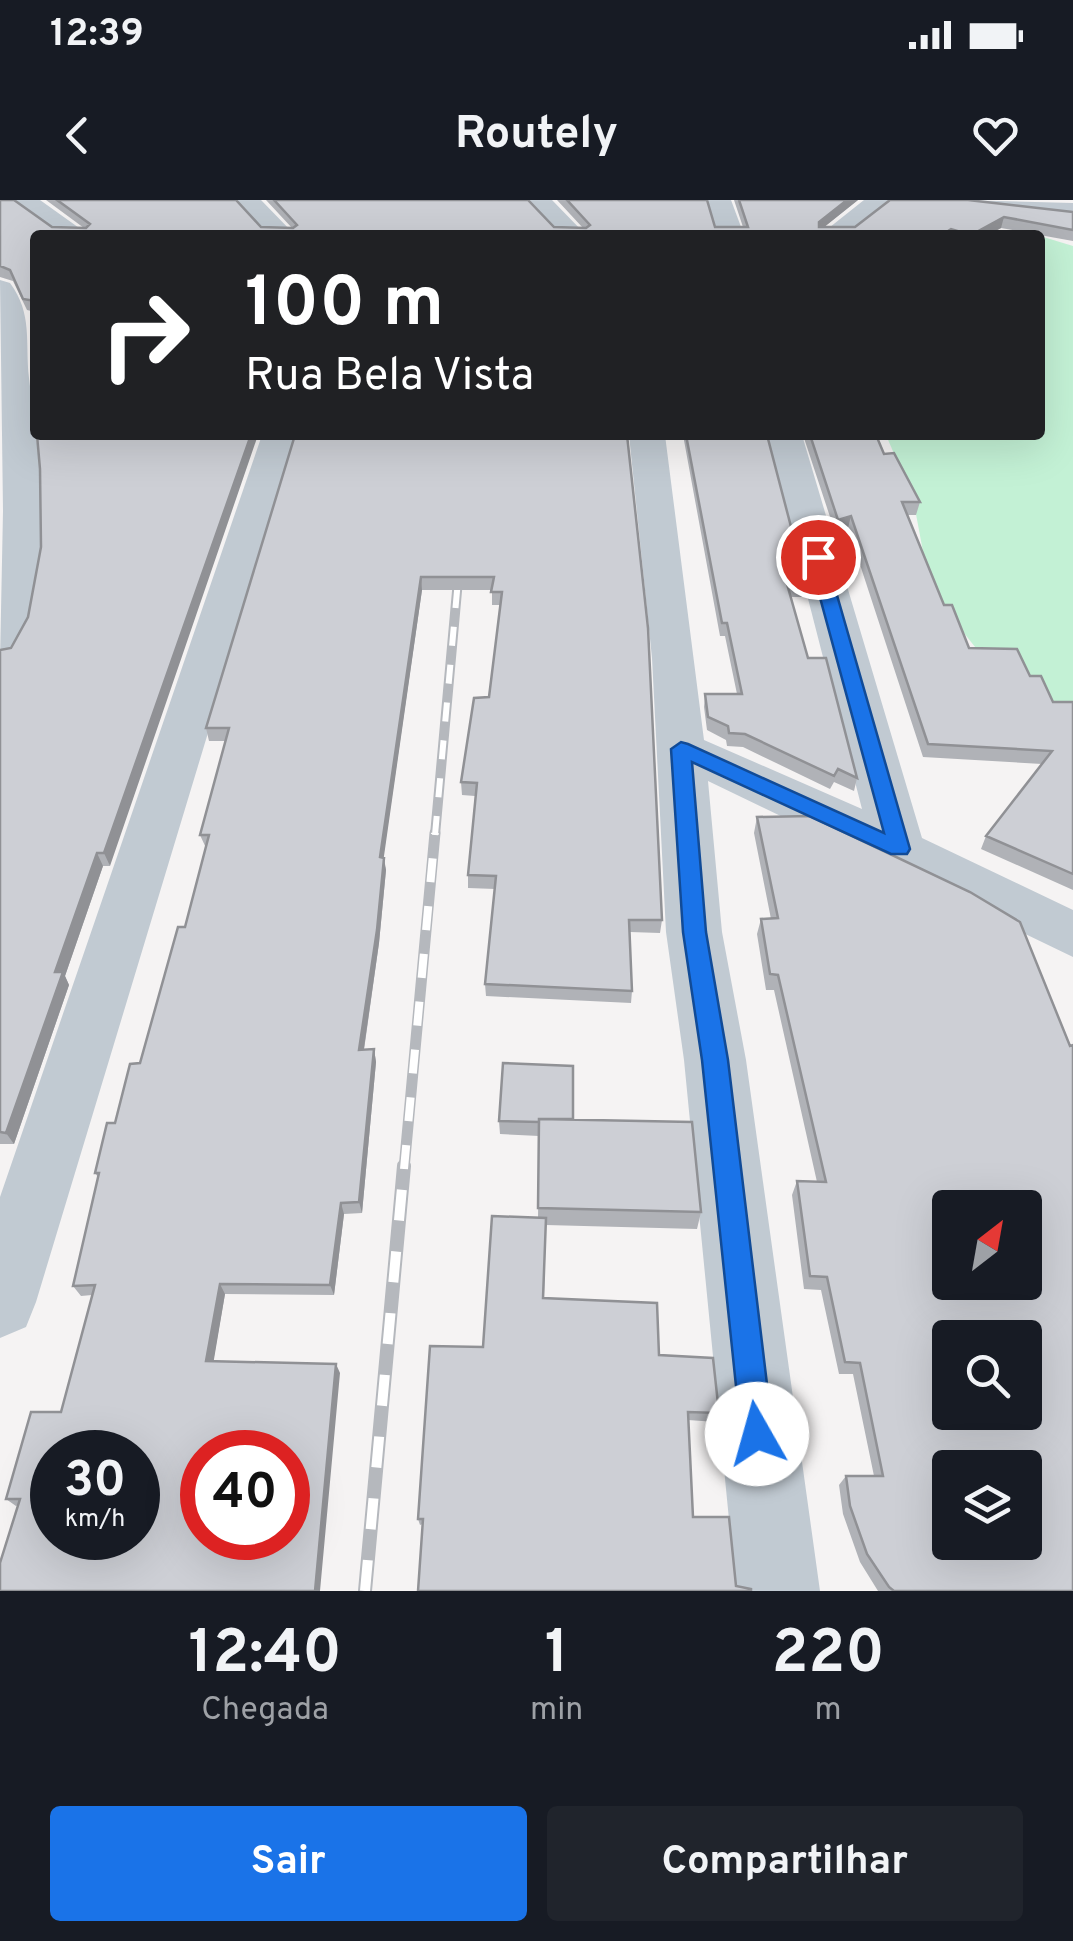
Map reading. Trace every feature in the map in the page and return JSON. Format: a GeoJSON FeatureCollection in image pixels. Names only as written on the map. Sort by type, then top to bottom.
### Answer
{"type":"FeatureCollection","features":[{"type":"Feature","properties":{"kind":"street"},"geometry":{"type":"LineString","coordinates":[[24,200],[65,227]]}},
{"type":"Feature","properties":{"kind":"street"},"geometry":{"type":"LineString","coordinates":[[247,200],[276,230]]}},
{"type":"Feature","properties":{"kind":"street"},"geometry":{"type":"LineString","coordinates":[[537,200],[567,230]]}},
{"type":"Feature","properties":{"kind":"street"},"geometry":{"type":"LineString","coordinates":[[718,200],[728,230]]}},
{"type":"Feature","properties":{"kind":"street"},"geometry":{"type":"LineString","coordinates":[[841,230],[881,200]]}},
{"type":"Feature","properties":{"kind":"street"},"geometry":{"type":"LineString","coordinates":[[968,200],[1073,212]]}},
{"type":"Feature","properties":{"kind":"street"},"geometry":{"type":"LineString","coordinates":[[0,203],[65,227]]}},
{"type":"Feature","properties":{"kind":"street"},"geometry":{"type":"LineString","coordinates":[[0,289],[24,345],[12,367],[26,402],[16,604],[0,647]]}},
{"type":"Feature","properties":{"kind":"street"},"geometry":{"type":"LineString","coordinates":[[0,1302],[18,1185],[278,440]]}},
{"type":"Feature","properties":{"kind":"street"},"geometry":{"type":"LineString","coordinates":[[648,440],[681,749],[694,932],[715,1060],[778,1591]]}},
{"type":"Feature","properties":{"kind":"street"},"geometry":{"type":"LineString","coordinates":[[785,440],[899,849]]}},
{"type":"Feature","properties":{"kind":"street"},"geometry":{"type":"LineString","coordinates":[[681,749],[899,849],[1066,943]]}},
{"type":"Feature","properties":{"kind":"green space"},"geometry":{"type":"Polygon","coordinates":[[[1045,238],[1073,246],[1073,738],[979,652],[945,609],[927,573],[913,498],[888,440],[1045,440],[1045,238]]]}},
{"type":"Feature","properties":{"kind":"building"},"geometry":{"type":"Polygon","coordinates":[[[0,200],[14,200],[52,227],[86,228],[90,224],[57,200],[236,200],[261,227],[293,228],[297,225],[274,200],[528,200],[554,227],[586,228],[590,225],[567,200],[707,200],[715,227],[748,227],[739,200],[847,200],[819,222],[819,227],[855,227],[890,200],[968,200],[1073,212],[1073,230],[1004,217],[980,230],[30,230],[30,300],[23,299],[10,270],[0,266],[0,200]]]}},
{"type":"Feature","properties":{"kind":"building"},"geometry":{"type":"Polygon","coordinates":[[[37,440],[249,440],[104,853],[97,853],[55,972],[63,972],[6,1133],[0,1132],[0,650],[11,648],[28,617],[41,547],[37,440]]]}},
{"type":"Feature","properties":{"kind":"building"},"geometry":{"type":"Polygon","coordinates":[[[293,440],[628,440],[648,628],[662,920],[629,920],[632,991],[485,984],[496,876],[468,875],[477,783],[461,782],[474,698],[489,697],[502,592],[491,592],[494,577],[421,577],[380,857],[384,858],[377,930],[359,1050],[374,1049],[359,1202],[341,1203],[330,1285],[220,1284],[206,1361],[336,1364],[315,1591],[0,1591],[0,1563],[20,1499],[6,1499],[31,1412],[61,1412],[95,1285],[73,1286],[107,1123],[115,1123],[130,1064],[140,1063],[178,927],[185,927],[209,835],[200,835],[229,728],[206,728],[293,440]]]}},
{"type":"Feature","properties":{"kind":"building"},"geometry":{"type":"Polygon","coordinates":[[[687,440],[768,440],[806,584],[787,584],[808,658],[826,658],[857,778],[838,769],[834,776],[745,734],[729,733],[728,726],[708,717],[705,694],[742,694],[727,623],[722,623],[687,440]]]}},
{"type":"Feature","properties":{"kind":"building"},"geometry":{"type":"Polygon","coordinates":[[[812,440],[878,440],[884,454],[894,453],[920,502],[902,502],[944,605],[952,605],[969,648],[1017,649],[1030,676],[1041,676],[1053,702],[1073,702],[1073,874],[986,836],[1052,751],[928,744],[851,516],[838,520],[812,440]]]}},
{"type":"Feature","properties":{"kind":"building"},"geometry":{"type":"Polygon","coordinates":[[[810,816],[970,892],[1020,922],[1070,1046],[1073,1045],[1073,1591],[894,1591],[867,1554],[850,1506],[846,1476],[883,1476],[860,1363],[845,1362],[827,1277],[810,1276],[797,1181],[826,1182],[778,975],[770,974],[761,919],[778,918],[757,817],[810,816]]]}},
{"type":"Feature","properties":{"kind":"building"},"geometry":{"type":"Polygon","coordinates":[[[503,1063],[573,1066],[573,1119],[499,1121],[503,1063]]]}},
{"type":"Feature","properties":{"kind":"building"},"geometry":{"type":"Polygon","coordinates":[[[539,1119],[692,1122],[701,1212],[538,1208],[539,1119]]]}},
{"type":"Feature","properties":{"kind":"building"},"geometry":{"type":"Polygon","coordinates":[[[492,1216],[546,1218],[543,1298],[657,1303],[659,1355],[713,1358],[719,1413],[688,1412],[693,1517],[729,1517],[736,1586],[751,1591],[418,1591],[423,1519],[418,1519],[430,1346],[483,1347],[492,1216]]]}},
{"type":"Feature","properties":{"kind":"railway"},"geometry":{"type":"LineString","coordinates":[[459,572],[460,560]]}},
{"type":"Feature","properties":{"kind":"railway"},"geometry":{"type":"LineString","coordinates":[[435,835],[459,569]]}},
{"type":"Feature","properties":{"kind":"railway"},"geometry":{"type":"LineString","coordinates":[[404,1169],[435,833]]}},
{"type":"Feature","properties":{"kind":"railway"},"geometry":{"type":"LineString","coordinates":[[365,1591],[404,1166]]}},
{"type":"Feature","properties":{"kind":"route"},"geometry":{"type":"LineString","coordinates":[[757,1434],[715,1060],[694,932],[681,749],[899,849],[818,557]]}}]}
